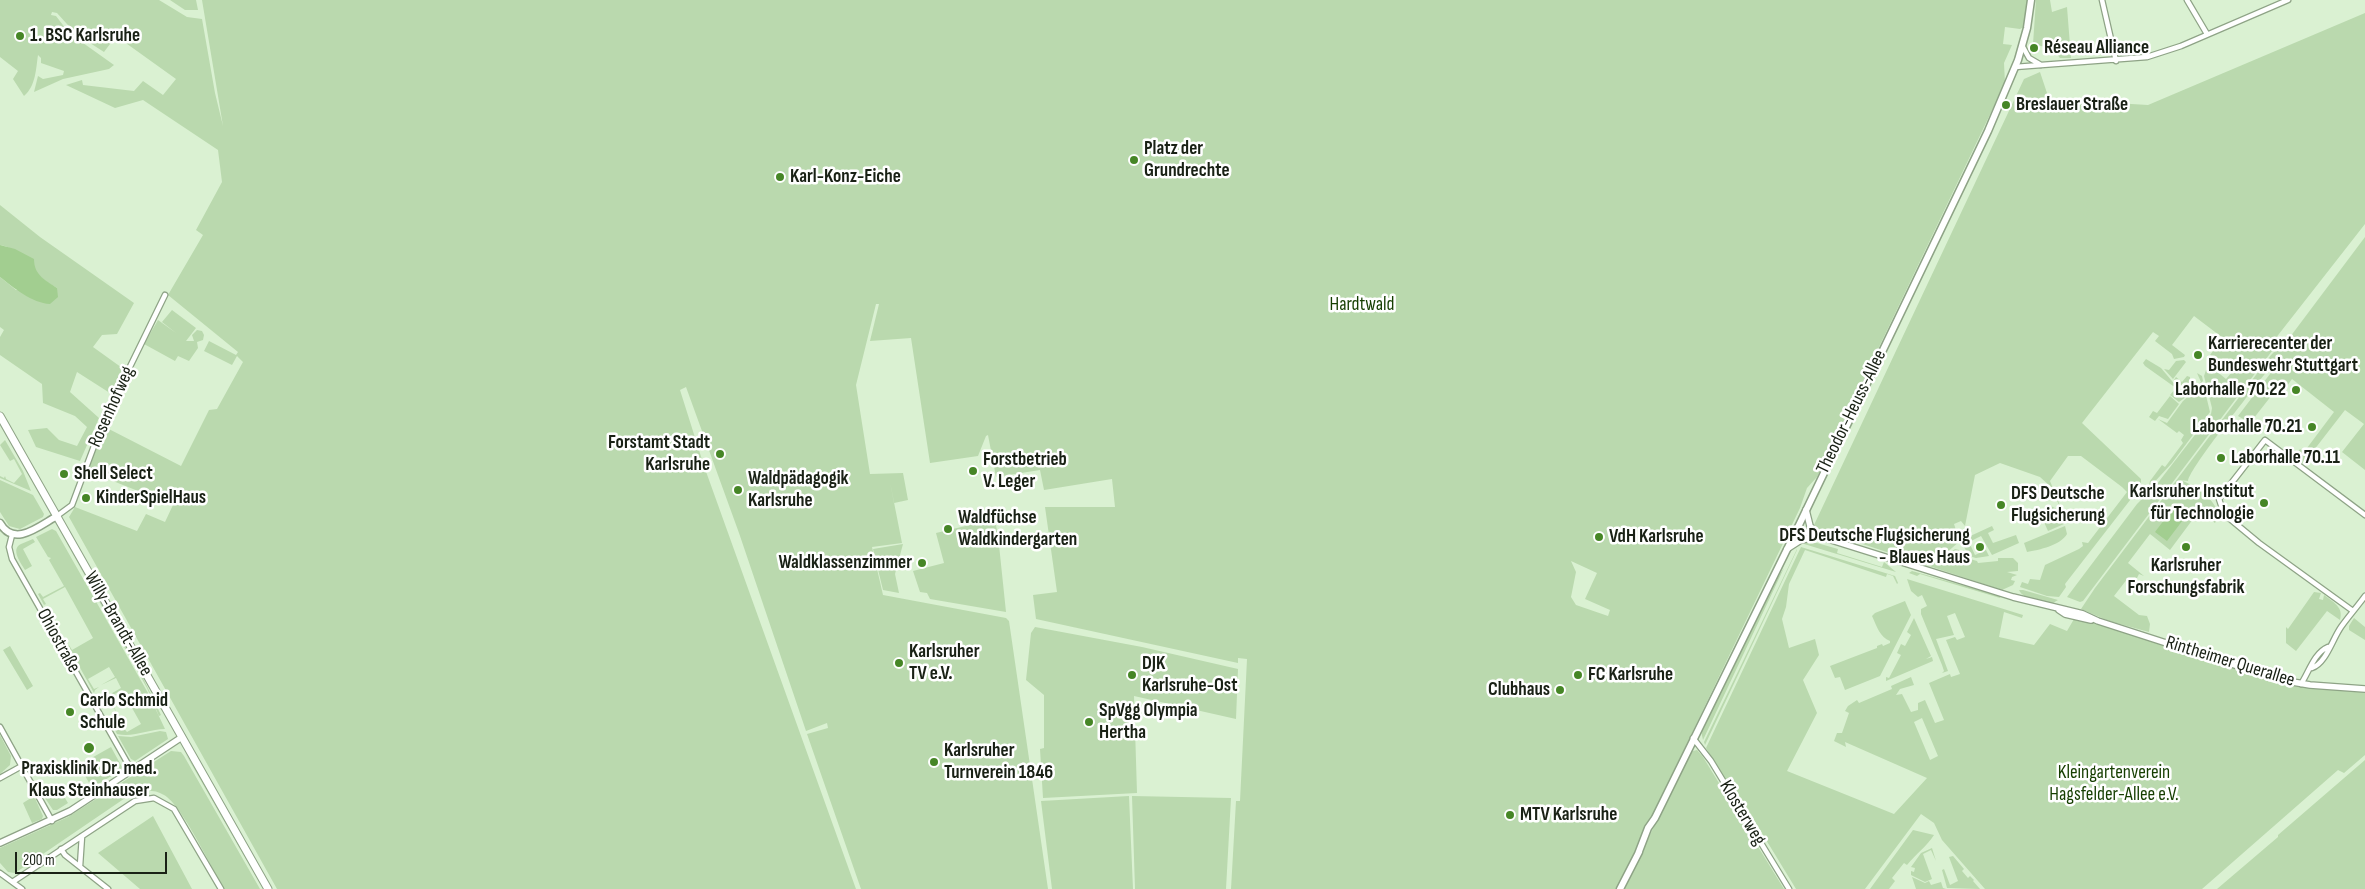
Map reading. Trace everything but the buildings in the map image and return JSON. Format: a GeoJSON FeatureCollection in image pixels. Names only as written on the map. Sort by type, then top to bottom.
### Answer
{"type":"FeatureCollection","features":[{"type":"Feature","properties":{"kind":"main road","name":"Theodor-Heuss-Allee"},"geometry":{"type":"LineString","coordinates":[[1620,889],[1638,854],[1648,828],[1806,510],[1970,169],[2015,67],[2022,46],[2031,0]]}},
{"type":"Feature","properties":{"kind":"main road","name":"Willy-Brandt-Allee"},"geometry":{"type":"LineString","coordinates":[[0,416],[268,889]]}},
{"type":"Feature","properties":{"kind":"main road"},"geometry":{"type":"LineString","coordinates":[[0,524],[5,531],[12,535],[24,535],[57,516]]}},
{"type":"Feature","properties":{"kind":"street"},"geometry":{"type":"LineString","coordinates":[[2102,0],[2116,61]]}},
{"type":"Feature","properties":{"kind":"street"},"geometry":{"type":"LineString","coordinates":[[2187,0],[2207,34]]}},
{"type":"Feature","properties":{"kind":"street"},"geometry":{"type":"LineString","coordinates":[[2015,67],[2133,60],[2162,53],[2288,0]]}},
{"type":"Feature","properties":{"kind":"street"},"geometry":{"type":"LineString","coordinates":[[2022,46],[2029,58],[2040,65]]}},
{"type":"Feature","properties":{"kind":"street","name":"Rosenhofweg"},"geometry":{"type":"LineString","coordinates":[[57,516],[72,505],[103,422],[165,295]]}},
{"type":"Feature","properties":{"kind":"street"},"geometry":{"type":"LineString","coordinates":[[2353,611],[2259,543],[2224,514],[2219,499],[2265,440],[2365,515]]}},
{"type":"Feature","properties":{"kind":"street"},"geometry":{"type":"LineString","coordinates":[[1786,550],[1801,540],[1819,537],[1810,526],[1806,510]]}},
{"type":"Feature","properties":{"kind":"street","name":"Rintheimer Querallee"},"geometry":{"type":"LineString","coordinates":[[1796,529],[2059,610],[2067,609],[2098,621],[2281,680],[2301,684],[2365,689]]}},
{"type":"Feature","properties":{"kind":"street","name":"Ohiostraße"},"geometry":{"type":"LineString","coordinates":[[12,535],[9,547],[12,559],[132,771]]}},
{"type":"Feature","properties":{"kind":"street"},"geometry":{"type":"LineString","coordinates":[[2301,684],[2312,668],[2317,666],[2324,658],[2328,647],[2365,596]]}},
{"type":"Feature","properties":{"kind":"street"},"geometry":{"type":"LineString","coordinates":[[0,727],[20,767],[52,821]]}},
{"type":"Feature","properties":{"kind":"street"},"geometry":{"type":"LineString","coordinates":[[0,844],[52,821],[182,737]]}},
{"type":"Feature","properties":{"kind":"street","name":"Klosterweg"},"geometry":{"type":"LineString","coordinates":[[1693,738],[1711,761],[1789,889]]}},
{"type":"Feature","properties":{"kind":"street"},"geometry":{"type":"LineString","coordinates":[[0,778],[20,767]]}},
{"type":"Feature","properties":{"kind":"street"},"geometry":{"type":"LineString","coordinates":[[14,881],[135,801],[149,798],[161,801],[174,809],[221,889]]}},
{"type":"Feature","properties":{"kind":"street"},"geometry":{"type":"LineString","coordinates":[[80,866],[82,836]]}},
{"type":"Feature","properties":{"kind":"street"},"geometry":{"type":"LineString","coordinates":[[61,849],[108,889]]}},
{"type":"Feature","properties":{"kind":"street"},"geometry":{"type":"LineString","coordinates":[[0,872],[22,889]]}},
{"type":"Feature","properties":{"kind":"green space","name":"Hardtwald"},"geometry":{"type":"Polygon","coordinates":[[[0,0],[159,0],[187,17],[202,19],[223,126],[202,0],[2028,0],[2024,27],[2020,29],[2005,27],[2003,44],[2012,45],[2004,63],[2005,83],[1817,477],[1807,488],[1800,508],[1617,889],[1231,889],[1236,801],[1240,801],[1247,659],[1238,658],[1238,663],[1036,619],[1033,595],[1057,592],[1045,507],[1115,507],[1112,479],[1044,490],[1040,470],[996,477],[988,435],[978,456],[930,463],[911,338],[870,341],[879,304],[876,304],[856,385],[870,474],[903,473],[908,500],[894,503],[902,543],[872,547],[883,595],[1006,618],[1009,621],[1048,889],[861,889],[807,734],[828,728],[827,723],[806,731],[739,533],[686,387],[680,390],[704,466],[856,889],[277,889],[69,517],[75,507],[137,531],[146,514],[165,522],[173,505],[88,471],[103,426],[181,466],[209,410],[217,409],[243,362],[237,356],[232,365],[204,351],[209,341],[236,355],[238,352],[168,295],[203,235],[196,230],[222,182],[218,150],[143,100],[115,108],[66,85],[82,80],[83,85],[134,91],[143,81],[163,95],[176,79],[116,36],[104,52],[76,34],[57,13],[52,12],[51,15],[56,16],[69,33],[114,65],[109,69],[63,79],[34,92],[38,76],[43,79],[63,75],[64,71],[41,63],[41,58],[38,55],[33,82],[24,96],[13,79],[18,71],[0,57],[0,0]],[[1571,561],[1576,572],[1571,597],[1576,605],[1608,616],[1610,610],[1585,599],[1597,573],[1571,561]]]}},
{"type":"Feature","properties":{"kind":"green space"},"geometry":{"type":"Polygon","coordinates":[[[170,0],[196,0],[198,10],[185,10],[170,0]]]}},
{"type":"Feature","properties":{"kind":"green space"},"geometry":{"type":"Polygon","coordinates":[[[2036,0],[2050,0],[2052,12],[2067,7],[2071,58],[2060,58],[2053,49],[2033,44],[2036,0]]]}},
{"type":"Feature","properties":{"kind":"green space"},"geometry":{"type":"Polygon","coordinates":[[[2365,13],[2365,224],[2268,348],[2272,351],[2083,601],[2080,602],[2067,597],[2137,504],[2157,484],[2211,414],[2212,408],[2204,376],[2206,370],[2212,374],[2215,370],[2226,379],[2232,372],[2210,355],[2223,338],[2194,316],[2172,345],[2185,355],[2184,357],[2174,359],[2172,354],[2155,341],[2159,336],[2153,332],[2082,423],[2141,479],[2141,486],[2065,584],[2066,587],[2059,597],[2047,596],[2020,587],[2022,582],[2028,584],[2030,579],[2040,580],[2045,565],[2079,549],[2083,546],[2082,542],[2088,543],[2127,492],[2081,456],[2068,456],[2050,481],[2067,523],[2051,487],[2040,477],[2000,463],[1975,475],[1965,526],[1961,521],[1954,524],[1956,530],[1954,531],[1960,541],[1945,554],[1947,556],[1955,549],[1959,550],[1963,557],[1978,563],[1998,561],[1998,558],[2013,558],[2018,563],[2018,571],[2007,572],[2017,575],[2012,577],[2011,580],[2015,581],[2013,585],[2002,590],[1817,529],[1814,525],[2024,79],[2040,72],[2049,99],[2148,105],[2365,13]]]}},
{"type":"Feature","properties":{"kind":"green space"},"geometry":{"type":"Polygon","coordinates":[[[0,205],[40,237],[134,303],[117,334],[102,335],[93,347],[125,370],[113,395],[77,372],[70,392],[99,418],[80,461],[36,447],[28,430],[47,428],[59,440],[77,446],[87,427],[75,416],[43,403],[42,384],[0,355],[0,337],[4,330],[0,327],[0,277],[16,290],[57,288],[38,275],[13,250],[0,245],[0,205]]]}},
{"type":"Feature","properties":{"kind":"green space"},"geometry":{"type":"Polygon","coordinates":[[[2365,237],[2365,470],[2342,452],[2364,424],[2345,410],[2307,459],[2301,464],[2294,458],[2300,449],[2304,452],[2334,412],[2292,379],[2284,390],[2279,386],[2250,423],[2238,416],[2273,370],[2270,367],[2211,444],[2188,481],[2180,480],[2193,486],[2213,503],[2218,516],[2215,523],[2199,511],[2170,550],[2150,534],[2128,563],[2144,576],[2139,574],[2135,582],[2128,578],[2114,596],[2139,615],[2147,616],[2150,624],[2149,632],[2109,621],[2081,609],[2271,355],[2277,349],[2281,349],[2365,237]]]}},
{"type":"Feature","properties":{"kind":"green space"},"geometry":{"type":"Polygon","coordinates":[[[172,310],[196,328],[186,341],[194,341],[192,335],[197,330],[202,331],[204,335],[203,340],[197,342],[198,348],[189,361],[178,356],[175,361],[144,344],[158,320],[176,333],[162,322],[172,310]]]}},
{"type":"Feature","properties":{"kind":"green space"},"geometry":{"type":"Polygon","coordinates":[[[2146,359],[2161,368],[2177,387],[2190,394],[2179,402],[2170,395],[2176,388],[2145,366],[2143,363],[2146,359]]]}},
{"type":"Feature","properties":{"kind":"green space"},"geometry":{"type":"Polygon","coordinates":[[[2184,360],[2186,362],[2173,379],[2164,369],[2169,370],[2176,361],[2184,360]]]}},
{"type":"Feature","properties":{"kind":"green space"},"geometry":{"type":"Polygon","coordinates":[[[2197,373],[2202,376],[2203,381],[2191,393],[2174,380],[2176,377],[2182,382],[2187,376],[2190,377],[2190,383],[2193,386],[2198,385],[2201,382],[2197,373]]]}},
{"type":"Feature","properties":{"kind":"green space"},"geometry":{"type":"Polygon","coordinates":[[[2203,383],[2210,412],[2172,463],[2148,489],[2150,481],[2162,465],[2165,467],[2183,443],[2181,440],[2184,435],[2179,431],[2177,433],[2158,419],[2167,423],[2183,401],[2203,383]]]}},
{"type":"Feature","properties":{"kind":"green space"},"geometry":{"type":"Polygon","coordinates":[[[2170,396],[2179,404],[2168,419],[2159,416],[2155,421],[2149,417],[2153,411],[2157,413],[2170,396]]]}},
{"type":"Feature","properties":{"kind":"green space"},"geometry":{"type":"Polygon","coordinates":[[[5,440],[23,471],[31,491],[0,478],[0,476],[4,478],[5,476],[6,479],[14,483],[22,474],[14,459],[10,461],[0,445],[5,440]]]}},
{"type":"Feature","properties":{"kind":"green space"},"geometry":{"type":"Polygon","coordinates":[[[0,480],[33,495],[44,514],[43,517],[20,529],[9,526],[0,512],[0,480]]]}},
{"type":"Feature","properties":{"kind":"green space"},"geometry":{"type":"Polygon","coordinates":[[[2051,506],[2057,509],[2064,524],[2048,531],[2039,511],[2051,506]]]}},
{"type":"Feature","properties":{"kind":"green space"},"geometry":{"type":"Polygon","coordinates":[[[995,519],[999,543],[981,546],[981,548],[999,545],[1006,612],[930,599],[927,593],[920,592],[913,571],[944,563],[936,533],[995,519]]]}},
{"type":"Feature","properties":{"kind":"green space"},"geometry":{"type":"Polygon","coordinates":[[[1992,526],[1994,530],[1988,533],[1993,543],[2016,535],[2019,543],[1992,555],[1981,536],[1969,542],[1975,555],[1986,550],[1989,556],[1976,558],[1969,556],[1964,547],[1966,538],[1992,526]]]}},
{"type":"Feature","properties":{"kind":"green space"},"geometry":{"type":"Polygon","coordinates":[[[2065,526],[2067,534],[2060,541],[2027,552],[2024,543],[2065,526]]]}},
{"type":"Feature","properties":{"kind":"green space"},"geometry":{"type":"Polygon","coordinates":[[[52,529],[56,531],[148,693],[165,729],[129,735],[117,734],[111,722],[114,720],[115,727],[120,724],[127,732],[141,724],[122,690],[109,697],[118,715],[107,696],[121,688],[116,678],[101,685],[115,677],[109,667],[88,679],[94,689],[99,687],[94,693],[68,646],[72,650],[93,638],[65,587],[43,599],[46,604],[44,605],[38,594],[40,593],[43,597],[64,586],[49,560],[51,558],[48,557],[36,537],[52,529]]]}},
{"type":"Feature","properties":{"kind":"green space"},"geometry":{"type":"Polygon","coordinates":[[[59,529],[144,680],[161,715],[159,716],[147,688],[59,529]]]}},
{"type":"Feature","properties":{"kind":"green space"},"geometry":{"type":"Polygon","coordinates":[[[33,539],[35,542],[23,549],[32,566],[25,570],[17,556],[16,549],[21,544],[33,539]]]}},
{"type":"Feature","properties":{"kind":"green space"},"geometry":{"type":"Polygon","coordinates":[[[1810,541],[1838,549],[1837,553],[1882,567],[1884,562],[1896,572],[1804,544],[1810,541]]]}},
{"type":"Feature","properties":{"kind":"green space"},"geometry":{"type":"Polygon","coordinates":[[[903,544],[895,574],[899,593],[883,590],[873,549],[903,544]]]}},
{"type":"Feature","properties":{"kind":"green space","name":"Kleingartenverein Hagsfelder-Allee e.V."},"geometry":{"type":"Polygon","coordinates":[[[1801,547],[1895,576],[1898,583],[1893,576],[1887,574],[1886,577],[1805,550],[1789,584],[1786,607],[1782,619],[1789,648],[1815,639],[1819,655],[1803,680],[1817,713],[1787,771],[1894,814],[1927,778],[1845,742],[1846,747],[1834,741],[1837,733],[1842,733],[1849,713],[1845,711],[1848,706],[1857,700],[1859,703],[1892,689],[1891,686],[1911,677],[1914,685],[1900,689],[1896,695],[1902,694],[1911,712],[1918,710],[1918,703],[1925,700],[1935,723],[1944,720],[1929,683],[1950,674],[1951,677],[1960,674],[1946,640],[1955,637],[1957,640],[1965,637],[1955,613],[1947,616],[1954,635],[1936,639],[1948,671],[1942,673],[1944,671],[1942,665],[1921,614],[1921,609],[1927,606],[1922,595],[1918,597],[1911,591],[1907,579],[2023,615],[2022,618],[2004,612],[1999,637],[2034,645],[2050,624],[2067,631],[2074,619],[2100,624],[2294,686],[2365,692],[2365,755],[2344,773],[2338,770],[2202,889],[1985,889],[1942,840],[1934,823],[1921,814],[1865,889],[1796,889],[1729,779],[1725,780],[1706,748],[1801,547]],[[1922,718],[1914,722],[1930,760],[1938,756],[1922,718]]]}},
{"type":"Feature","properties":{"kind":"green space"},"geometry":{"type":"Polygon","coordinates":[[[1797,550],[1705,745],[1704,742],[1797,550]]]}},
{"type":"Feature","properties":{"kind":"green space"},"geometry":{"type":"Polygon","coordinates":[[[1784,568],[1703,740],[1701,731],[1769,590],[1784,568]]]}},
{"type":"Feature","properties":{"kind":"green space"},"geometry":{"type":"Polygon","coordinates":[[[1912,571],[2001,596],[2000,598],[1920,574],[1917,576],[1909,573],[1912,571]]]}},
{"type":"Feature","properties":{"kind":"green space"},"geometry":{"type":"Polygon","coordinates":[[[2019,590],[2058,600],[2053,603],[2034,600],[2021,594],[2019,590]]]}},
{"type":"Feature","properties":{"kind":"green space"},"geometry":{"type":"Polygon","coordinates":[[[2314,592],[2321,593],[2319,599],[2323,600],[2324,595],[2337,605],[2341,615],[2340,620],[2327,611],[2296,651],[2286,643],[2286,627],[2288,629],[2314,592]]]}},
{"type":"Feature","properties":{"kind":"green space"},"geometry":{"type":"Polygon","coordinates":[[[1905,601],[1911,615],[1880,676],[1845,690],[1840,677],[1835,678],[1830,666],[1877,648],[1877,646],[1882,644],[1883,646],[1890,643],[1879,631],[1872,616],[1905,601]]]}},
{"type":"Feature","properties":{"kind":"green space"},"geometry":{"type":"Polygon","coordinates":[[[1914,618],[1931,656],[1926,659],[1932,657],[1933,661],[1886,681],[1886,677],[1889,678],[1901,655],[1897,653],[1901,644],[1905,646],[1911,635],[1907,632],[1914,618]]]}},
{"type":"Feature","properties":{"kind":"green space"},"geometry":{"type":"Polygon","coordinates":[[[2354,618],[2365,627],[2365,640],[2349,630],[2349,626],[2354,618]]]}},
{"type":"Feature","properties":{"kind":"green space"},"geometry":{"type":"Polygon","coordinates":[[[1035,627],[1142,647],[1238,669],[1236,719],[1134,696],[1137,793],[1043,798],[1040,749],[1044,748],[1044,695],[1026,680],[1031,633],[1035,627]]]}},
{"type":"Feature","properties":{"kind":"green space"},"geometry":{"type":"Polygon","coordinates":[[[10,646],[33,686],[27,690],[3,650],[10,646]]]}},
{"type":"Feature","properties":{"kind":"green space"},"geometry":{"type":"Polygon","coordinates":[[[160,731],[166,732],[168,739],[135,761],[131,759],[118,736],[131,737],[160,731]]]}},
{"type":"Feature","properties":{"kind":"green space"},"geometry":{"type":"Polygon","coordinates":[[[0,735],[11,756],[10,765],[0,774],[0,735]]]}},
{"type":"Feature","properties":{"kind":"green space"},"geometry":{"type":"Polygon","coordinates":[[[111,747],[122,767],[121,770],[92,788],[79,765],[111,747]]]}},
{"type":"Feature","properties":{"kind":"green space"},"geometry":{"type":"Polygon","coordinates":[[[1697,750],[1784,889],[1624,889],[1687,758],[1693,751],[1697,750]]]}},
{"type":"Feature","properties":{"kind":"green space"},"geometry":{"type":"Polygon","coordinates":[[[171,751],[181,752],[184,756],[260,889],[224,889],[179,811],[164,795],[153,791],[134,792],[15,873],[8,872],[0,863],[0,848],[68,817],[171,751]]]}},
{"type":"Feature","properties":{"kind":"green space"},"geometry":{"type":"Polygon","coordinates":[[[185,753],[195,768],[263,889],[185,753]]]}},
{"type":"Feature","properties":{"kind":"green space"},"geometry":{"type":"Polygon","coordinates":[[[2365,760],[2365,889],[2217,889],[2278,837],[2365,760]]]}},
{"type":"Feature","properties":{"kind":"green space"},"geometry":{"type":"Polygon","coordinates":[[[56,783],[68,803],[57,810],[53,810],[41,792],[56,783]]]}},
{"type":"Feature","properties":{"kind":"green space"},"geometry":{"type":"Polygon","coordinates":[[[34,796],[43,816],[42,819],[32,823],[23,803],[34,796]]]}},
{"type":"Feature","properties":{"kind":"green space"},"geometry":{"type":"Polygon","coordinates":[[[1129,796],[1133,889],[1052,889],[1041,801],[1129,796]]]}},
{"type":"Feature","properties":{"kind":"green space"},"geometry":{"type":"Polygon","coordinates":[[[1132,796],[1231,798],[1226,889],[1135,889],[1132,796]]]}},
{"type":"Feature","properties":{"kind":"green space"},"geometry":{"type":"Polygon","coordinates":[[[153,816],[192,889],[140,889],[98,853],[153,816]]]}},
{"type":"Feature","properties":{"kind":"green space"},"geometry":{"type":"Polygon","coordinates":[[[1913,830],[1934,835],[1907,865],[1904,863],[1892,878],[1895,881],[1889,889],[1870,889],[1913,830]]]}},
{"type":"Feature","properties":{"kind":"green space"},"geometry":{"type":"Polygon","coordinates":[[[1932,848],[1936,861],[1931,850],[1923,854],[1932,879],[1925,882],[1911,875],[1911,871],[1914,872],[1915,868],[1911,867],[1921,853],[1932,848]]]}},
{"type":"Feature","properties":{"kind":"green space"},"geometry":{"type":"Polygon","coordinates":[[[1953,856],[1964,869],[1962,871],[1968,878],[1970,876],[1974,880],[1980,889],[1947,888],[1942,870],[1944,869],[1950,885],[1958,881],[1949,857],[1953,856]]]}},
{"type":"Feature","properties":{"kind":"green space"},"geometry":{"type":"Polygon","coordinates":[[[1912,877],[1925,883],[1929,881],[1931,885],[1941,882],[1943,888],[1946,889],[1916,889],[1912,877]]]}},
{"type":"Feature","properties":{"kind":"shaded area"},"geometry":{"type":"Polygon","coordinates":[[[0,245],[15,249],[34,259],[34,265],[38,273],[44,280],[57,288],[58,297],[50,304],[37,301],[11,286],[0,277],[0,245]]]}},
{"type":"Feature","properties":{"kind":"shaded area"},"geometry":{"type":"Polygon","coordinates":[[[2177,503],[2189,512],[2167,541],[2155,532],[2177,503]]]}},
{"type":"Feature","properties":{"kind":"place","name":"1. BSC Karlsruhe"},"geometry":{"type":"Point","coordinates":[20,36]}},
{"type":"Feature","properties":{"kind":"place","name":"Réseau Alliance"},"geometry":{"type":"Point","coordinates":[2034,48]}},
{"type":"Feature","properties":{"kind":"place","name":"Breslauer Straße"},"geometry":{"type":"Point","coordinates":[2006,105]}},
{"type":"Feature","properties":{"kind":"place","name":"Platz der Grundrechte"},"geometry":{"type":"Point","coordinates":[1134,160]}},
{"type":"Feature","properties":{"kind":"place","name":"Karl-Konz-Eiche"},"geometry":{"type":"Point","coordinates":[780,177]}},
{"type":"Feature","properties":{"kind":"place","name":"Karrierecenter der Bundeswehr Stuttgart"},"geometry":{"type":"Point","coordinates":[2198,355]}},
{"type":"Feature","properties":{"kind":"place","name":"Laborhalle 70.22"},"geometry":{"type":"Point","coordinates":[2296,390]}},
{"type":"Feature","properties":{"kind":"place","name":"Laborhalle 70.21"},"geometry":{"type":"Point","coordinates":[2312,427]}},
{"type":"Feature","properties":{"kind":"place","name":"Forstamt Stadt Karlsruhe"},"geometry":{"type":"Point","coordinates":[720,454]}},
{"type":"Feature","properties":{"kind":"place","name":"Laborhalle 70.11"},"geometry":{"type":"Point","coordinates":[2221,458]}},
{"type":"Feature","properties":{"kind":"place","name":"Forstbetrieb V. Leger"},"geometry":{"type":"Point","coordinates":[973,471]}},
{"type":"Feature","properties":{"kind":"place","name":"Shell Select"},"geometry":{"type":"Point","coordinates":[64,474]}},
{"type":"Feature","properties":{"kind":"place","name":"Waldpädagogik Karlsruhe"},"geometry":{"type":"Point","coordinates":[738,490]}},
{"type":"Feature","properties":{"kind":"place","name":"KinderSpielHaus"},"geometry":{"type":"Point","coordinates":[86,498]}},
{"type":"Feature","properties":{"kind":"place","name":"Karlsruher Institut für Technologie"},"geometry":{"type":"Point","coordinates":[2264,503]}},
{"type":"Feature","properties":{"kind":"place","name":"DFS Deutsche Flugsicherung"},"geometry":{"type":"Point","coordinates":[2001,505]}},
{"type":"Feature","properties":{"kind":"place","name":"Waldfüchse Waldkindergarten"},"geometry":{"type":"Point","coordinates":[948,529]}},
{"type":"Feature","properties":{"kind":"place","name":"VdH Karlsruhe"},"geometry":{"type":"Point","coordinates":[1599,537]}},
{"type":"Feature","properties":{"kind":"place","name":"DFS Deutsche Flugsicherung - Blaues Haus"},"geometry":{"type":"Point","coordinates":[1980,547]}},
{"type":"Feature","properties":{"kind":"place","name":"Karlsruher Forschungsfabrik"},"geometry":{"type":"Point","coordinates":[2186,547]}},
{"type":"Feature","properties":{"kind":"place","name":"Waldklassenzimmer"},"geometry":{"type":"Point","coordinates":[922,563]}},
{"type":"Feature","properties":{"kind":"place","name":"Karlsruher TV e.V."},"geometry":{"type":"Point","coordinates":[899,663]}},
{"type":"Feature","properties":{"kind":"place","name":"DJK Karlsruhe-Ost"},"geometry":{"type":"Point","coordinates":[1132,675]}},
{"type":"Feature","properties":{"kind":"place","name":"FC Karlsruhe"},"geometry":{"type":"Point","coordinates":[1578,675]}},
{"type":"Feature","properties":{"kind":"place","name":"Clubhaus"},"geometry":{"type":"Point","coordinates":[1560,690]}},
{"type":"Feature","properties":{"kind":"place","name":"Carlo Schmid Schule"},"geometry":{"type":"Point","coordinates":[70,712]}},
{"type":"Feature","properties":{"kind":"place","name":"SpVgg Olympia Hertha"},"geometry":{"type":"Point","coordinates":[1089,722]}},
{"type":"Feature","properties":{"kind":"place","name":"Praxisklinik Dr. med. Klaus Steinhauser"},"geometry":{"type":"Point","coordinates":[89,748]}},
{"type":"Feature","properties":{"kind":"place","name":"Karlsruher Turnverein 1846"},"geometry":{"type":"Point","coordinates":[934,762]}},
{"type":"Feature","properties":{"kind":"place","name":"MTV Karlsruhe"},"geometry":{"type":"Point","coordinates":[1510,815]}}]}
